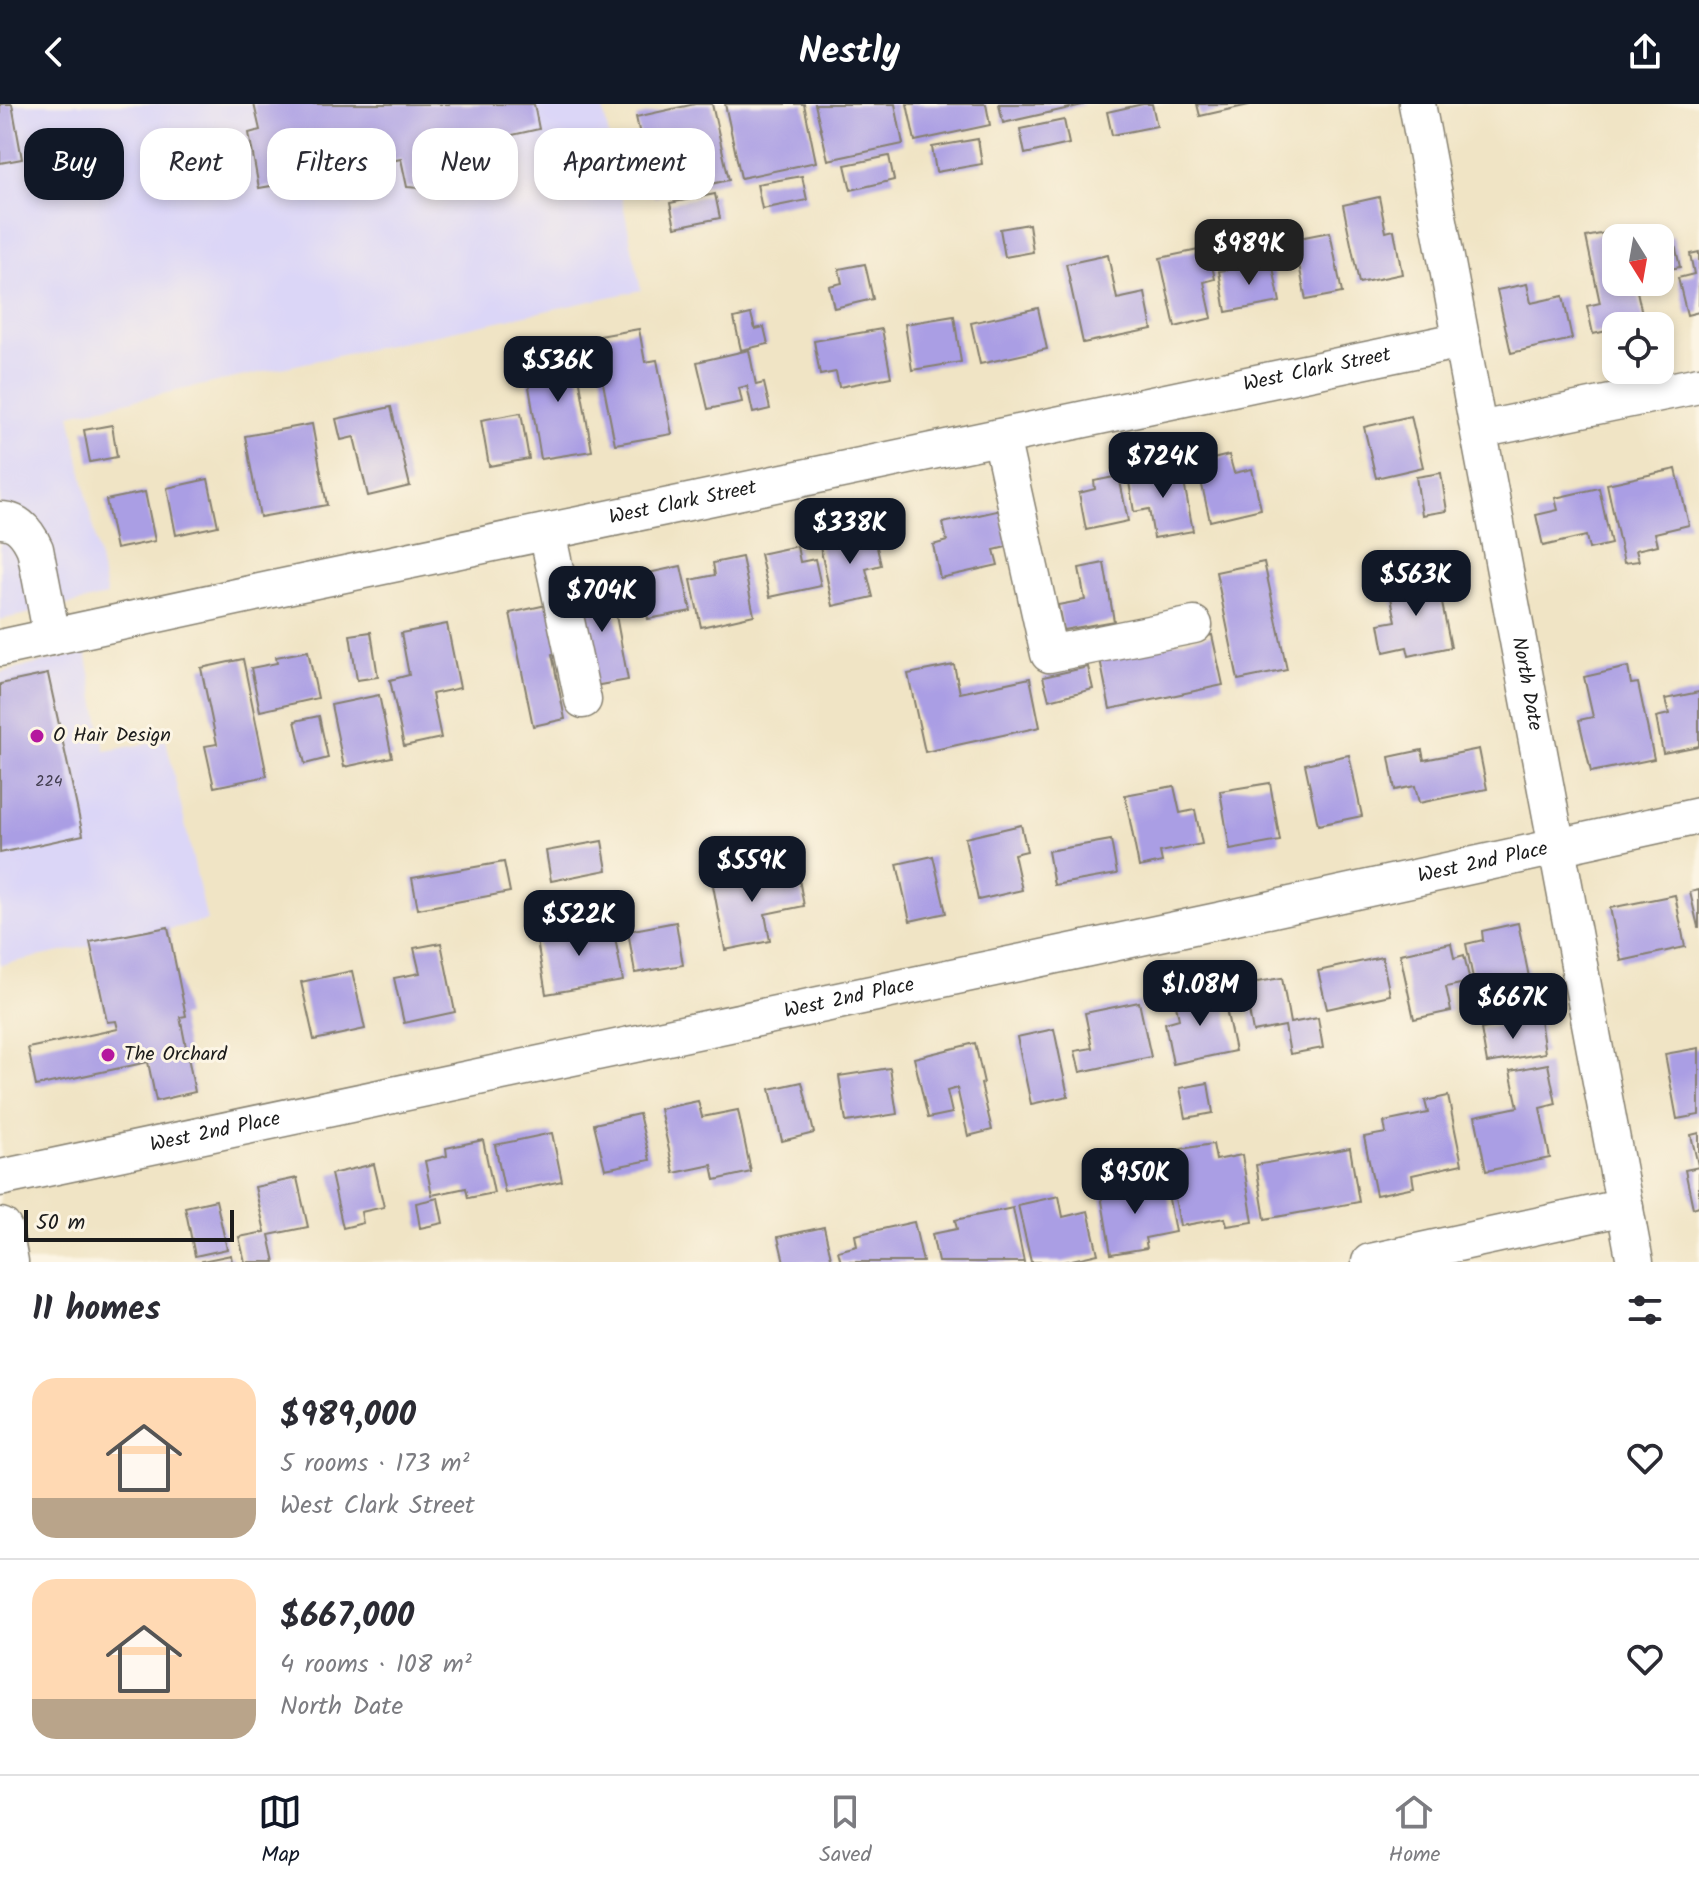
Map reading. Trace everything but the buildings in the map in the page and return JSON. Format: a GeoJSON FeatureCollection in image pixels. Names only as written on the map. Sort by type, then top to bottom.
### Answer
{"type":"FeatureCollection","features":[{"type":"Feature","properties":{"kind":"main road"},"geometry":{"type":"LineString","coordinates":[[0,1230],[6,1262]]}},
{"type":"Feature","properties":{"kind":"street","name":"North Date"},"geometry":{"type":"LineString","coordinates":[[1417,104],[1635,1262]]}},
{"type":"Feature","properties":{"kind":"street","name":"West Clark Street"},"geometry":{"type":"LineString","coordinates":[[0,648],[1462,340]]}},
{"type":"Feature","properties":{"kind":"street"},"geometry":{"type":"LineString","coordinates":[[1479,430],[1699,385]]}},
{"type":"Feature","properties":{"kind":"street"},"geometry":{"type":"LineString","coordinates":[[1001,437],[1049,654],[1194,625]]}},
{"type":"Feature","properties":{"kind":"street"},"geometry":{"type":"LineString","coordinates":[[0,520],[10,520],[20,526],[35,549],[52,637]]}},
{"type":"Feature","properties":{"kind":"street"},"geometry":{"type":"LineString","coordinates":[[547,532],[583,700]]}},
{"type":"Feature","properties":{"kind":"street","name":"West 2nd Place"},"geometry":{"type":"LineString","coordinates":[[0,1178],[1699,816]]}},
{"type":"Feature","properties":{"kind":"street"},"geometry":{"type":"LineString","coordinates":[[1370,1262],[1625,1207]]}},
{"type":"Feature","properties":{"kind":"shaded area"},"geometry":{"type":"Polygon","coordinates":[[[0,104],[602,104],[607,128],[534,128],[534,200],[622,200],[641,290],[70,414],[107,596],[0,620],[0,104]]]}},
{"type":"Feature","properties":{"kind":"shaded area"},"geometry":{"type":"Polygon","coordinates":[[[86,652],[105,751],[166,740],[207,921],[0,965],[0,673],[86,652]]]}},
{"type":"Feature","properties":{"kind":"place","name":"O Hair Design"},"geometry":{"type":"Point","coordinates":[37,736]}},
{"type":"Feature","properties":{"kind":"place","name":"The Orchard"},"geometry":{"type":"Point","coordinates":[108,1055]}}]}
